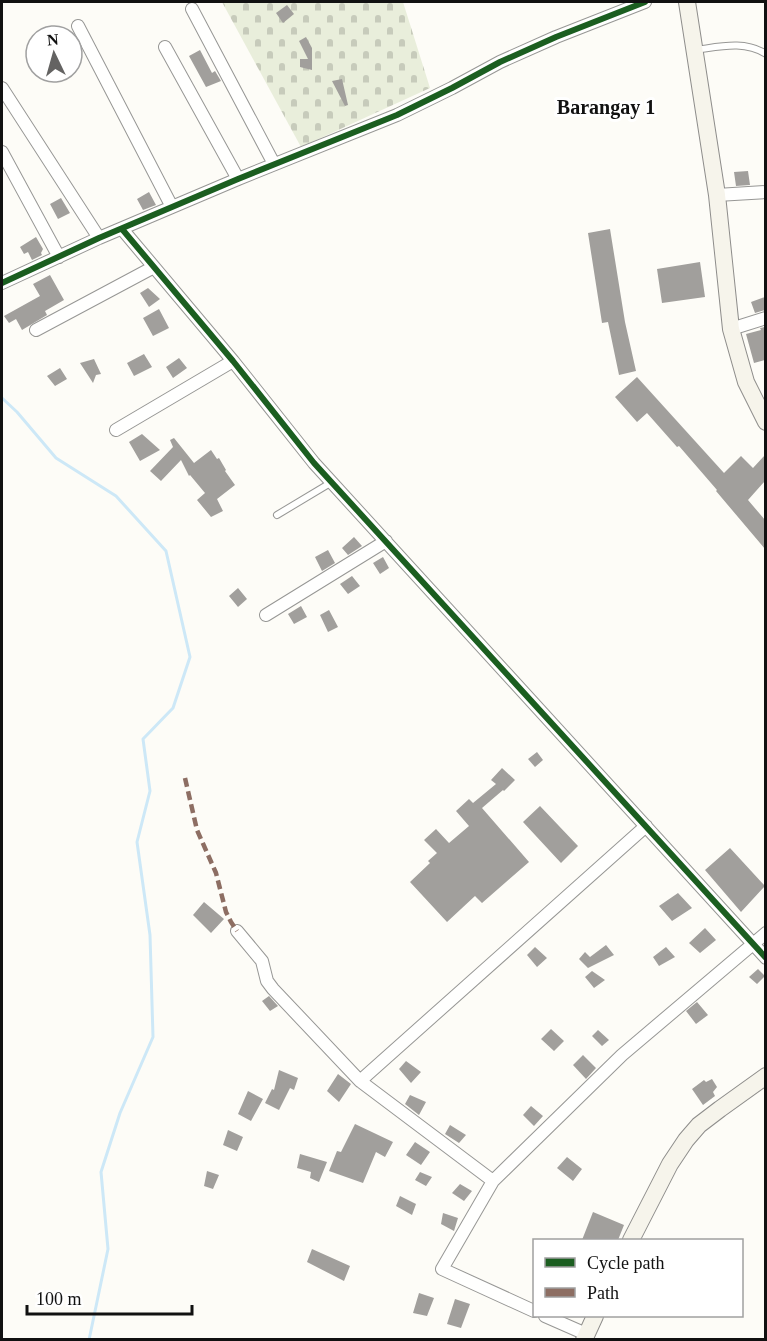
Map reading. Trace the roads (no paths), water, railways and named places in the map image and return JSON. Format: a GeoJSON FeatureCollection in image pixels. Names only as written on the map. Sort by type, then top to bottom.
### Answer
{"type":"FeatureCollection","features":[{"type":"Feature","properties":{"kind":"main road"},"geometry":{"type":"LineString","coordinates":[[687,2],[717,195],[731,329],[746,382],[765,422]]}},
{"type":"Feature","properties":{"kind":"main road"},"geometry":{"type":"LineString","coordinates":[[632,1239],[670,1164],[686,1140],[699,1125],[765,1076]]}},
{"type":"Feature","properties":{"kind":"main road"},"geometry":{"type":"LineString","coordinates":[[585,1337],[595,1317]]}},
{"type":"Feature","properties":{"kind":"street"},"geometry":{"type":"LineString","coordinates":[[2,283],[99,238],[397,115],[500,62],[645,2]]}},
{"type":"Feature","properties":{"kind":"street"},"geometry":{"type":"LineString","coordinates":[[192,9],[274,164]]}},
{"type":"Feature","properties":{"kind":"street"},"geometry":{"type":"LineString","coordinates":[[84,38],[172,207]]}},
{"type":"Feature","properties":{"kind":"street"},"geometry":{"type":"LineString","coordinates":[[165,47],[238,179]]}},
{"type":"Feature","properties":{"kind":"street"},"geometry":{"type":"LineString","coordinates":[[2,88],[99,238]]}},
{"type":"Feature","properties":{"kind":"street"},"geometry":{"type":"LineString","coordinates":[[2,152],[59,257]]}},
{"type":"Feature","properties":{"kind":"street"},"geometry":{"type":"LineString","coordinates":[[717,195],[765,192]]}},
{"type":"Feature","properties":{"kind":"street"},"geometry":{"type":"LineString","coordinates":[[122,229],[233,361],[314,463],[765,958]]}},
{"type":"Feature","properties":{"kind":"street"},"geometry":{"type":"LineString","coordinates":[[36,330],[154,267]]}},
{"type":"Feature","properties":{"kind":"street"},"geometry":{"type":"LineString","coordinates":[[731,329],[765,318]]}},
{"type":"Feature","properties":{"kind":"street"},"geometry":{"type":"LineString","coordinates":[[116,430],[233,361]]}},
{"type":"Feature","properties":{"kind":"street"},"geometry":{"type":"LineString","coordinates":[[266,615],[386,541]]}},
{"type":"Feature","properties":{"kind":"street"},"geometry":{"type":"LineString","coordinates":[[360,1081],[646,826]]}},
{"type":"Feature","properties":{"kind":"street"},"geometry":{"type":"LineString","coordinates":[[237,931],[262,961],[267,981],[273,989],[360,1081],[494,1181]]}},
{"type":"Feature","properties":{"kind":"street"},"geometry":{"type":"LineString","coordinates":[[533,1311],[442,1269],[494,1181],[622,1055],[765,933]]}},
{"type":"Feature","properties":{"kind":"street"},"geometry":{"type":"LineString","coordinates":[[546,1317],[585,1337]]}},
{"type":"Feature","properties":{"kind":"lane"},"geometry":{"type":"LineString","coordinates":[[694,50],[731,45],[758,49],[765,54]]}},
{"type":"Feature","properties":{"kind":"lane"},"geometry":{"type":"LineString","coordinates":[[277,515],[332,482]]}},
{"type":"Feature","properties":{"kind":"waterway"},"geometry":{"type":"LineString","coordinates":[[2,398],[56,458],[116,496],[166,551],[190,657],[173,708],[143,739],[150,791],[137,842],[150,935],[153,1037],[120,1113],[101,1172],[108,1249],[89,1340]]}},
{"type":"Feature","properties":{"kind":"district","name":"Barangay 1"},"geometry":{"type":"Point","coordinates":[606,107]}}]}
